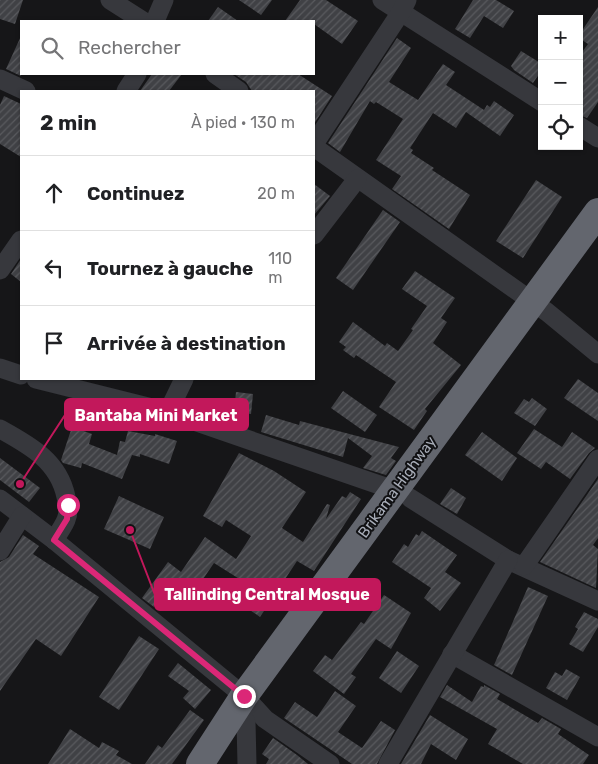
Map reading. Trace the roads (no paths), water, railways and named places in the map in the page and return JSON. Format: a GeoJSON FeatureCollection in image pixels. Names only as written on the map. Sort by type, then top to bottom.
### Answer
{"type":"FeatureCollection","features":[{"type":"Feature","properties":{"kind":"highway","name":"Brikama Highway"},"geometry":{"type":"LineString","coordinates":[[200,764],[249,709],[402,494],[540,307],[598,212]]}},
{"type":"Feature","properties":{"kind":"highway","name":"Brikama Highway"},"geometry":{"type":"LineString","coordinates":[[540,307],[598,242]]}},
{"type":"Feature","properties":{"kind":"highway","name":"Brikama Highway"},"geometry":{"type":"LineString","coordinates":[[219,764],[249,709]]}},
{"type":"Feature","properties":{"kind":"street"},"geometry":{"type":"LineString","coordinates":[[110,0],[141,20]]}},
{"type":"Feature","properties":{"kind":"street"},"geometry":{"type":"LineString","coordinates":[[155,20],[164,0]]}},
{"type":"Feature","properties":{"kind":"street"},"geometry":{"type":"LineString","coordinates":[[382,0],[404,6],[538,99]]}},
{"type":"Feature","properties":{"kind":"street"},"geometry":{"type":"LineString","coordinates":[[315,144],[404,6]]}},
{"type":"Feature","properties":{"kind":"street"},"geometry":{"type":"LineString","coordinates":[[127,90],[136,75]]}},
{"type":"Feature","properties":{"kind":"street"},"geometry":{"type":"LineString","coordinates":[[216,75],[238,90]]}},
{"type":"Feature","properties":{"kind":"street"},"geometry":{"type":"LineString","coordinates":[[0,78],[24,90]]}},
{"type":"Feature","properties":{"kind":"street"},"geometry":{"type":"LineString","coordinates":[[583,129],[598,138]]}},
{"type":"Feature","properties":{"kind":"street"},"geometry":{"type":"LineString","coordinates":[[315,147],[357,179],[540,307],[598,354]]}},
{"type":"Feature","properties":{"kind":"street"},"geometry":{"type":"LineString","coordinates":[[315,234],[357,179]]}},
{"type":"Feature","properties":{"kind":"street"},"geometry":{"type":"LineString","coordinates":[[0,270],[20,241]]}},
{"type":"Feature","properties":{"kind":"street"},"geometry":{"type":"LineString","coordinates":[[0,368],[20,375]]}},
{"type":"Feature","properties":{"kind":"street"},"geometry":{"type":"LineString","coordinates":[[40,380],[168,412],[402,494],[516,563],[598,601]]}},
{"type":"Feature","properties":{"kind":"street"},"geometry":{"type":"LineString","coordinates":[[168,412],[184,380]]}},
{"type":"Feature","properties":{"kind":"street"},"geometry":{"type":"LineString","coordinates":[[0,429],[42,456],[56,471],[64,487],[68,505],[67,519],[54,540]]}},
{"type":"Feature","properties":{"kind":"street"},"geometry":{"type":"LineString","coordinates":[[388,764],[452,654],[516,563],[598,460]]}},
{"type":"Feature","properties":{"kind":"street"},"geometry":{"type":"LineString","coordinates":[[0,499],[54,540],[249,709],[265,718],[330,764]]}},
{"type":"Feature","properties":{"kind":"street"},"geometry":{"type":"LineString","coordinates":[[0,551],[22,516]]}},
{"type":"Feature","properties":{"kind":"street"},"geometry":{"type":"LineString","coordinates":[[452,654],[598,737]]}},
{"type":"Feature","properties":{"kind":"street"},"geometry":{"type":"LineString","coordinates":[[247,764],[249,709]]}},
{"type":"Feature","properties":{"kind":"place","name":"Bantaba Mini Market"},"geometry":{"type":"Point","coordinates":[20,484]}},
{"type":"Feature","properties":{"kind":"place","name":"Tallinding Central Mosque"},"geometry":{"type":"Point","coordinates":[130,530]}}]}
